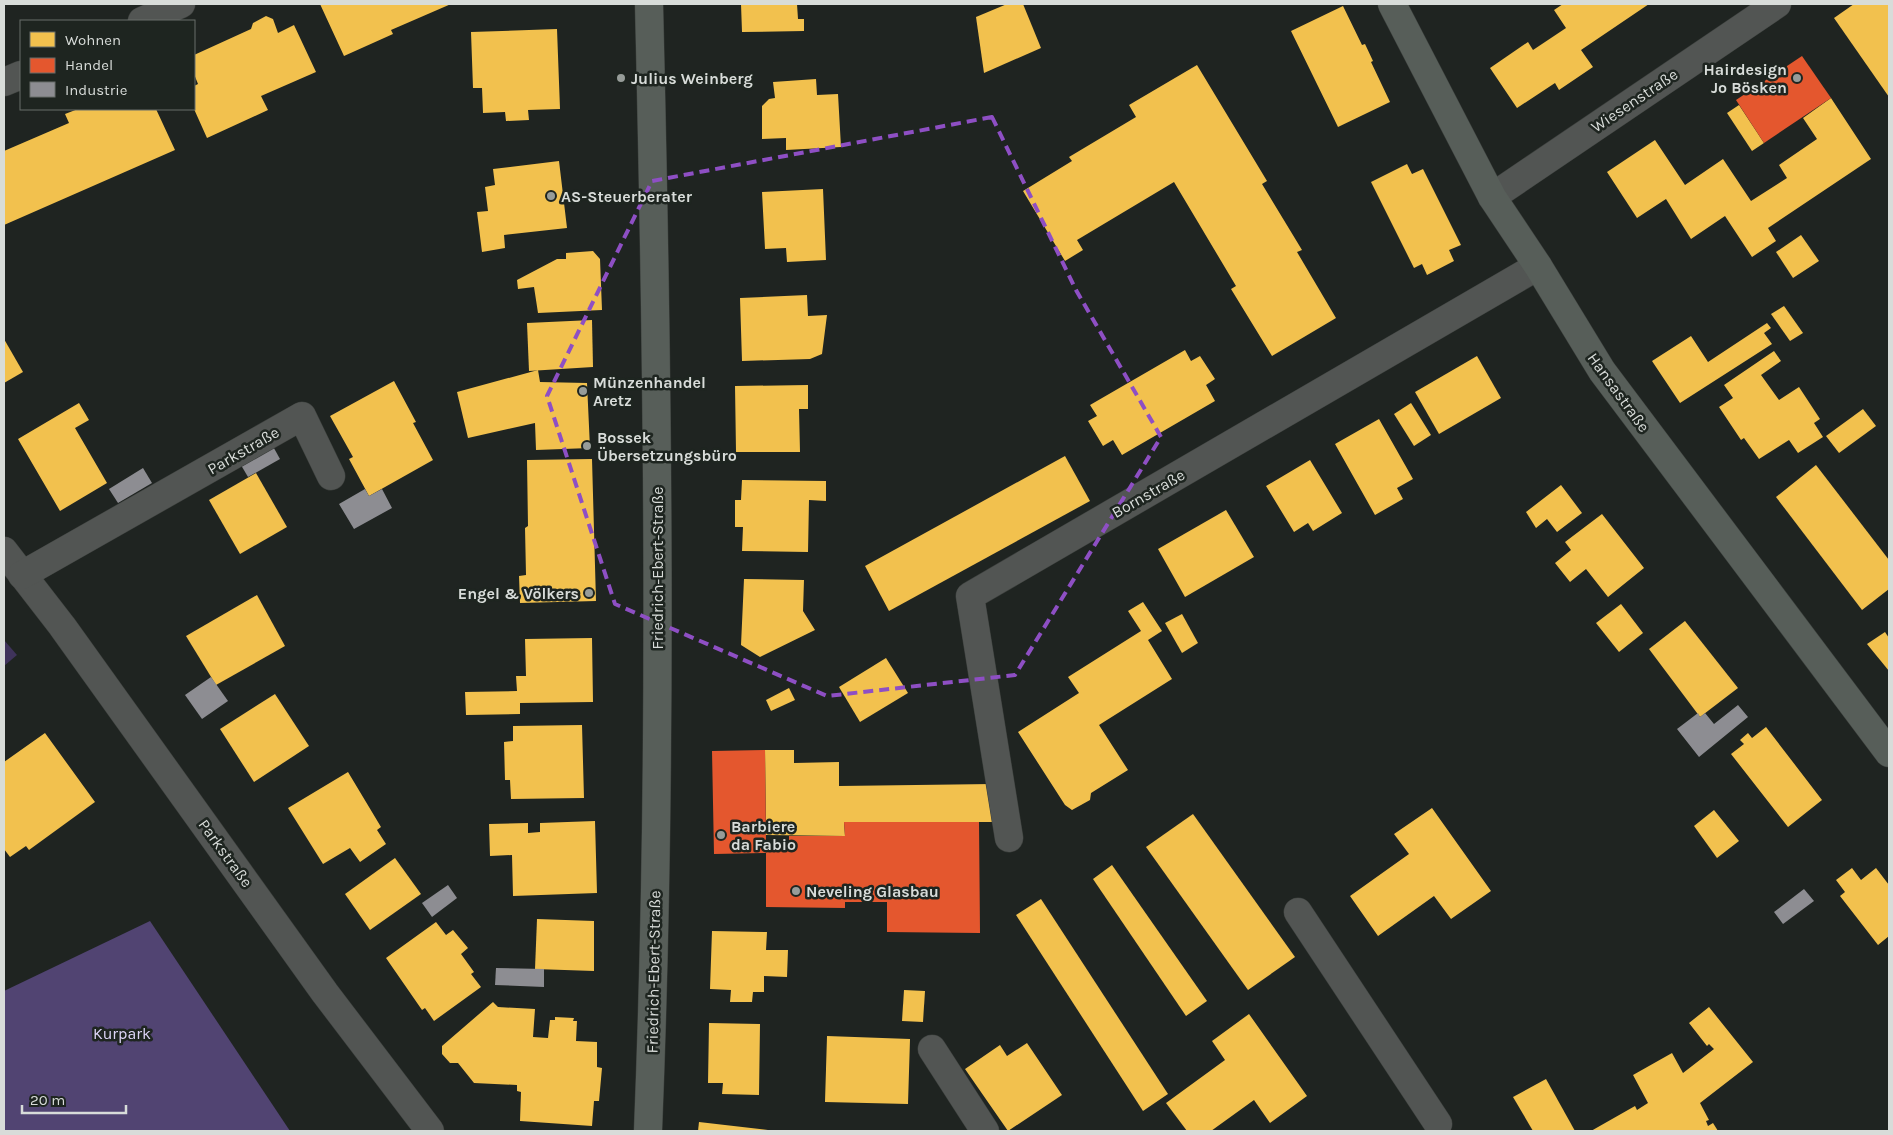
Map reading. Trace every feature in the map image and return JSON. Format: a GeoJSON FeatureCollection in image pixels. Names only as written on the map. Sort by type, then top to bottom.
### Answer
{"type":"FeatureCollection","features":[{"type":"Feature","properties":{"kind":"main road","name":"Friedrich-Ebert-Straße"},"geometry":{"type":"LineString","coordinates":[[648,1131],[658,708],[654,220],[649,4]]}},
{"type":"Feature","properties":{"kind":"main road","name":"Hansastraße"},"geometry":{"type":"LineString","coordinates":[[1392,4],[1492,197],[1538,266],[1602,372],[1889,753]]}},
{"type":"Feature","properties":{"kind":"street"},"geometry":{"type":"LineString","coordinates":[[144,20],[181,4]]}},
{"type":"Feature","properties":{"kind":"street","name":"Wiesenstraße"},"geometry":{"type":"LineString","coordinates":[[1492,197],[1777,4]]}},
{"type":"Feature","properties":{"kind":"street"},"geometry":{"type":"LineString","coordinates":[[4,82],[20,75]]}},
{"type":"Feature","properties":{"kind":"street","name":"Bornstraße"},"geometry":{"type":"LineString","coordinates":[[1010,838],[970,596],[1538,266]]}},
{"type":"Feature","properties":{"kind":"street","name":"Parkstraße"},"geometry":{"type":"LineString","coordinates":[[22,575],[302,416],[332,476]]}},
{"type":"Feature","properties":{"kind":"street","name":"Parkstraße"},"geometry":{"type":"LineString","coordinates":[[4,551],[68,634],[326,993],[430,1131]]}},
{"type":"Feature","properties":{"kind":"street"},"geometry":{"type":"LineString","coordinates":[[1298,912],[1441,1129]]}},
{"type":"Feature","properties":{"kind":"street"},"geometry":{"type":"LineString","coordinates":[[932,1049],[985,1131]]}},
{"type":"Feature","properties":{"kind":"highlighted area"},"geometry":{"type":"Polygon","coordinates":[[[992,117],[1076,290],[1161,437],[1015,675],[827,696],[615,604],[547,396],[652,181],[992,117]]]}},
{"type":"Feature","properties":{"kind":"shaded area"},"geometry":{"type":"Polygon","coordinates":[[[4,640],[17,655],[4,666],[4,640]]]}},
{"type":"Feature","properties":{"kind":"green space","name":"Kurpark"},"geometry":{"type":"Polygon","coordinates":[[[150,921],[290,1131],[4,1131],[4,991],[150,921]]]}},
{"type":"Feature","properties":{"kind":"building: Wohnen"},"geometry":{"type":"Polygon","coordinates":[[[320,4],[451,4],[391,30],[393,34],[344,56],[320,4]]]}},
{"type":"Feature","properties":{"kind":"building: Wohnen"},"geometry":{"type":"Polygon","coordinates":[[[741,4],[797,4],[798,19],[804,19],[804,31],[742,32],[741,4]]]}},
{"type":"Feature","properties":{"kind":"building: Wohnen"},"geometry":{"type":"Polygon","coordinates":[[[1007,4],[1023,4],[1041,48],[984,73],[976,17],[1007,4]]]}},
{"type":"Feature","properties":{"kind":"building: Wohnen"},"geometry":{"type":"Polygon","coordinates":[[[1563,4],[1649,4],[1581,50],[1593,67],[1559,90],[1555,83],[1517,108],[1490,68],[1528,42],[1533,50],[1566,28],[1554,10],[1563,4]]]}},
{"type":"Feature","properties":{"kind":"building: Wohnen"},"geometry":{"type":"Polygon","coordinates":[[[1854,4],[1889,5],[1889,97],[1834,18],[1854,4]]]}},
{"type":"Feature","properties":{"kind":"building: Wohnen"},"geometry":{"type":"Polygon","coordinates":[[[1343,6],[1362,45],[1365,44],[1373,61],[1371,62],[1390,102],[1338,127],[1291,31],[1343,6]]]}},
{"type":"Feature","properties":{"kind":"building: Wohnen"},"geometry":{"type":"Polygon","coordinates":[[[266,16],[273,19],[278,33],[294,25],[316,72],[261,96],[268,110],[207,138],[194,110],[195,86],[198,84],[195,76],[195,55],[251,29],[253,23],[266,16]]]}},
{"type":"Feature","properties":{"kind":"building: Wohnen"},"geometry":{"type":"Polygon","coordinates":[[[557,29],[560,109],[528,110],[529,120],[506,121],[505,112],[483,113],[482,88],[473,88],[471,32],[557,29]]]}},
{"type":"Feature","properties":{"kind":"building: Wohnen"},"geometry":{"type":"Polygon","coordinates":[[[1197,65],[1267,181],[1262,184],[1302,250],[1297,252],[1336,318],[1272,356],[1231,289],[1236,286],[1174,182],[1077,240],[1083,250],[1065,261],[1023,191],[1072,161],[1069,157],[1136,117],[1129,105],[1197,65]]]}},
{"type":"Feature","properties":{"kind":"building: Wohnen"},"geometry":{"type":"Polygon","coordinates":[[[816,79],[817,95],[838,94],[841,147],[786,150],[786,138],[762,139],[762,106],[769,99],[775,98],[773,82],[816,79]]]}},
{"type":"Feature","properties":{"kind":"building: Wohnen"},"geometry":{"type":"Polygon","coordinates":[[[1831,98],[1871,159],[1768,228],[1776,241],[1752,257],[1725,216],[1691,239],[1666,199],[1637,218],[1607,172],[1655,140],[1685,185],[1723,159],[1751,201],[1787,178],[1779,165],[1817,139],[1803,118],[1831,98]]]}},
{"type":"Feature","properties":{"kind":"building: Wohnen"},"geometry":{"type":"Polygon","coordinates":[[[1739,105],[1764,143],[1752,151],[1727,113],[1739,105]]]}},
{"type":"Feature","properties":{"kind":"building: Wohnen"},"geometry":{"type":"Polygon","coordinates":[[[75,110],[156,110],[175,150],[4,225],[4,151],[69,123],[65,114],[75,110]]]}},
{"type":"Feature","properties":{"kind":"building: Wohnen"},"geometry":{"type":"Polygon","coordinates":[[[559,161],[567,228],[504,235],[505,248],[482,252],[477,212],[488,211],[485,187],[495,185],[493,169],[559,161]]]}},
{"type":"Feature","properties":{"kind":"building: Wohnen"},"geometry":{"type":"Polygon","coordinates":[[[1407,164],[1412,174],[1423,169],[1461,245],[1449,250],[1454,261],[1427,275],[1422,264],[1414,268],[1371,182],[1407,164]]]}},
{"type":"Feature","properties":{"kind":"building: Wohnen"},"geometry":{"type":"Polygon","coordinates":[[[823,189],[826,260],[787,262],[786,248],[765,249],[762,192],[823,189]]]}},
{"type":"Feature","properties":{"kind":"building: Wohnen"},"geometry":{"type":"Polygon","coordinates":[[[1801,235],[1819,261],[1793,278],[1776,252],[1801,235]]]}},
{"type":"Feature","properties":{"kind":"building: Wohnen"},"geometry":{"type":"Polygon","coordinates":[[[593,251],[600,259],[602,310],[538,313],[534,287],[518,289],[517,280],[557,259],[566,259],[566,253],[593,251]]]}},
{"type":"Feature","properties":{"kind":"building: Wohnen"},"geometry":{"type":"Polygon","coordinates":[[[807,295],[808,316],[827,315],[822,354],[810,359],[742,361],[740,298],[807,295]]]}},
{"type":"Feature","properties":{"kind":"building: Wohnen"},"geometry":{"type":"Polygon","coordinates":[[[1784,306],[1803,333],[1790,341],[1771,314],[1784,306]]]}},
{"type":"Feature","properties":{"kind":"building: Wohnen"},"geometry":{"type":"Polygon","coordinates":[[[592,320],[593,367],[529,371],[527,323],[592,320]]]}},
{"type":"Feature","properties":{"kind":"building: Wohnen"},"geometry":{"type":"Polygon","coordinates":[[[1767,323],[1771,328],[1764,333],[1772,344],[1680,403],[1652,361],[1691,336],[1708,362],[1767,323]]]}},
{"type":"Feature","properties":{"kind":"building: Wohnen"},"geometry":{"type":"Polygon","coordinates":[[[4,339],[23,372],[4,383],[4,339]]]}},
{"type":"Feature","properties":{"kind":"building: Wohnen"},"geometry":{"type":"Polygon","coordinates":[[[1185,350],[1191,361],[1200,356],[1215,379],[1206,385],[1215,401],[1122,455],[1113,440],[1103,446],[1088,421],[1097,416],[1090,405],[1185,350]]]}},
{"type":"Feature","properties":{"kind":"building: Wohnen"},"geometry":{"type":"Polygon","coordinates":[[[1774,351],[1781,361],[1761,375],[1779,400],[1799,387],[1820,419],[1814,423],[1823,437],[1798,453],[1789,440],[1759,459],[1744,438],[1741,440],[1719,407],[1733,398],[1724,385],[1774,351]]]}},
{"type":"Feature","properties":{"kind":"building: Wohnen"},"geometry":{"type":"Polygon","coordinates":[[[1477,356],[1501,398],[1439,434],[1415,392],[1477,356]]]}},
{"type":"Feature","properties":{"kind":"building: Wohnen"},"geometry":{"type":"Polygon","coordinates":[[[538,370],[540,382],[587,383],[590,448],[536,450],[535,423],[468,438],[457,392],[538,370]]]}},
{"type":"Feature","properties":{"kind":"building: Wohnen"},"geometry":{"type":"Polygon","coordinates":[[[394,381],[416,422],[413,423],[433,460],[369,496],[349,459],[353,457],[330,416],[394,381]]]}},
{"type":"Feature","properties":{"kind":"building: Wohnen"},"geometry":{"type":"Polygon","coordinates":[[[808,385],[808,409],[799,409],[800,452],[736,452],[735,386],[808,385]]]}},
{"type":"Feature","properties":{"kind":"building: Wohnen"},"geometry":{"type":"Polygon","coordinates":[[[79,403],[89,420],[75,428],[107,483],[60,511],[18,439],[79,403]]]}},
{"type":"Feature","properties":{"kind":"building: Wohnen"},"geometry":{"type":"Polygon","coordinates":[[[1411,403],[1431,435],[1414,446],[1394,414],[1411,403]]]}},
{"type":"Feature","properties":{"kind":"building: Wohnen"},"geometry":{"type":"Polygon","coordinates":[[[1863,409],[1876,426],[1839,453],[1826,436],[1863,409]]]}},
{"type":"Feature","properties":{"kind":"building: Wohnen"},"geometry":{"type":"Polygon","coordinates":[[[1379,419],[1413,479],[1397,488],[1403,499],[1375,515],[1335,444],[1379,419]]]}},
{"type":"Feature","properties":{"kind":"building: Wohnen"},"geometry":{"type":"Polygon","coordinates":[[[1065,456],[1090,501],[889,611],[865,566],[1065,456]]]}},
{"type":"Feature","properties":{"kind":"building: Wohnen"},"geometry":{"type":"Polygon","coordinates":[[[592,459],[596,601],[520,603],[519,576],[526,575],[525,528],[528,526],[527,460],[592,459]]]}},
{"type":"Feature","properties":{"kind":"building: Wohnen"},"geometry":{"type":"Polygon","coordinates":[[[1310,460],[1342,513],[1313,531],[1308,523],[1294,532],[1266,486],[1310,460]]]}},
{"type":"Feature","properties":{"kind":"building: Wohnen"},"geometry":{"type":"Polygon","coordinates":[[[1816,465],[1889,560],[1889,589],[1862,610],[1776,497],[1816,465]]]}},
{"type":"Feature","properties":{"kind":"building: Wohnen"},"geometry":{"type":"Polygon","coordinates":[[[256,473],[287,527],[240,554],[209,500],[256,473]]]}},
{"type":"Feature","properties":{"kind":"building: Wohnen"},"geometry":{"type":"Polygon","coordinates":[[[742,480],[826,481],[826,501],[809,500],[808,552],[742,551],[743,527],[735,527],[735,500],[741,500],[742,480]]]}},
{"type":"Feature","properties":{"kind":"building: Wohnen"},"geometry":{"type":"Polygon","coordinates":[[[1561,485],[1582,513],[1557,532],[1547,519],[1536,528],[1526,512],[1561,485]]]}},
{"type":"Feature","properties":{"kind":"building: Wohnen"},"geometry":{"type":"Polygon","coordinates":[[[1226,510],[1254,557],[1185,597],[1158,549],[1226,510]]]}},
{"type":"Feature","properties":{"kind":"building: Wohnen"},"geometry":{"type":"Polygon","coordinates":[[[1602,514],[1644,568],[1608,597],[1586,569],[1570,582],[1555,563],[1571,550],[1565,542],[1602,514]]]}},
{"type":"Feature","properties":{"kind":"building: Wohnen"},"geometry":{"type":"Polygon","coordinates":[[[744,579],[804,580],[803,611],[815,630],[760,657],[741,645],[744,579]]]}},
{"type":"Feature","properties":{"kind":"building: Wohnen"},"geometry":{"type":"Polygon","coordinates":[[[257,595],[285,646],[216,685],[186,636],[257,595]]]}},
{"type":"Feature","properties":{"kind":"building: Wohnen"},"geometry":{"type":"Polygon","coordinates":[[[1143,602],[1162,631],[1148,640],[1172,679],[1099,725],[1128,770],[1091,793],[1090,800],[1072,810],[1065,805],[1018,732],[1079,693],[1068,677],[1141,631],[1128,611],[1143,602]]]}},
{"type":"Feature","properties":{"kind":"building: Wohnen"},"geometry":{"type":"Polygon","coordinates":[[[1621,604],[1643,633],[1619,652],[1596,623],[1621,604]]]}},
{"type":"Feature","properties":{"kind":"building: Wohnen"},"geometry":{"type":"Polygon","coordinates":[[[1182,614],[1198,643],[1182,653],[1165,623],[1182,614]]]}},
{"type":"Feature","properties":{"kind":"building: Wohnen"},"geometry":{"type":"Polygon","coordinates":[[[1685,621],[1738,688],[1700,717],[1649,649],[1685,621]]]}},
{"type":"Feature","properties":{"kind":"building: Wohnen"},"geometry":{"type":"Polygon","coordinates":[[[1885,632],[1889,638],[1889,671],[1867,644],[1885,632]]]}},
{"type":"Feature","properties":{"kind":"building: Wohnen"},"geometry":{"type":"Polygon","coordinates":[[[592,638],[593,702],[520,703],[520,714],[466,715],[465,692],[517,691],[516,676],[526,676],[525,639],[592,638]]]}},
{"type":"Feature","properties":{"kind":"building: Wohnen"},"geometry":{"type":"Polygon","coordinates":[[[886,658],[908,693],[860,722],[839,687],[886,658]]]}},
{"type":"Feature","properties":{"kind":"building: Wohnen"},"geometry":{"type":"Polygon","coordinates":[[[789,688],[795,700],[771,711],[766,700],[789,688]]]}},
{"type":"Feature","properties":{"kind":"building: Wohnen"},"geometry":{"type":"Polygon","coordinates":[[[275,694],[309,746],[254,782],[220,729],[275,694]]]}},
{"type":"Feature","properties":{"kind":"building: Wohnen"},"geometry":{"type":"Polygon","coordinates":[[[582,725],[584,798],[511,799],[510,780],[505,780],[504,742],[513,741],[513,726],[582,725]]]}},
{"type":"Feature","properties":{"kind":"building: Wohnen"},"geometry":{"type":"Polygon","coordinates":[[[1766,727],[1822,800],[1788,827],[1731,754],[1744,744],[1740,740],[1748,733],[1752,738],[1766,727]]]}},
{"type":"Feature","properties":{"kind":"building: Wohnen"},"geometry":{"type":"Polygon","coordinates":[[[45,733],[95,802],[29,850],[26,846],[10,857],[4,849],[4,762],[45,733]]]}},
{"type":"Feature","properties":{"kind":"building: Wohnen"},"geometry":{"type":"Polygon","coordinates":[[[765,750],[794,750],[794,763],[839,762],[839,786],[992,784],[993,822],[844,822],[845,836],[766,835],[765,750]]]}},
{"type":"Feature","properties":{"kind":"building: Wohnen"},"geometry":{"type":"Polygon","coordinates":[[[348,772],[381,827],[377,830],[386,844],[360,862],[350,848],[323,864],[288,808],[348,772]]]}},
{"type":"Feature","properties":{"kind":"building: Wohnen"},"geometry":{"type":"Polygon","coordinates":[[[1432,808],[1491,891],[1451,919],[1434,896],[1378,936],[1350,896],[1409,854],[1394,834],[1432,808]]]}},
{"type":"Feature","properties":{"kind":"building: Wohnen"},"geometry":{"type":"Polygon","coordinates":[[[1714,810],[1739,841],[1717,858],[1694,826],[1714,810]]]}},
{"type":"Feature","properties":{"kind":"building: Wohnen"},"geometry":{"type":"Polygon","coordinates":[[[1193,814],[1295,957],[1248,990],[1146,847],[1193,814]]]}},
{"type":"Feature","properties":{"kind":"building: Wohnen"},"geometry":{"type":"Polygon","coordinates":[[[595,821],[597,893],[513,896],[512,855],[490,856],[489,824],[528,823],[528,833],[540,832],[540,823],[595,821]]]}},
{"type":"Feature","properties":{"kind":"building: Wohnen"},"geometry":{"type":"Polygon","coordinates":[[[395,858],[421,894],[370,930],[345,894],[395,858]]]}},
{"type":"Feature","properties":{"kind":"building: Wohnen"},"geometry":{"type":"Polygon","coordinates":[[[1112,865],[1207,1001],[1186,1016],[1093,879],[1112,865]]]}},
{"type":"Feature","properties":{"kind":"building: Wohnen"},"geometry":{"type":"Polygon","coordinates":[[[1852,868],[1861,880],[1876,868],[1889,885],[1889,936],[1878,945],[1840,896],[1845,892],[1836,880],[1852,868]]]}},
{"type":"Feature","properties":{"kind":"building: Wohnen"},"geometry":{"type":"Polygon","coordinates":[[[1041,899],[1168,1094],[1143,1111],[1016,915],[1041,899]]]}},
{"type":"Feature","properties":{"kind":"building: Wohnen"},"geometry":{"type":"Polygon","coordinates":[[[537,919],[594,921],[594,971],[535,969],[537,919]]]}},
{"type":"Feature","properties":{"kind":"building: Wohnen"},"geometry":{"type":"Polygon","coordinates":[[[436,922],[446,935],[453,930],[468,948],[461,954],[474,972],[471,974],[481,987],[434,1021],[425,1008],[422,1010],[386,958],[436,922]]]}},
{"type":"Feature","properties":{"kind":"building: Wohnen"},"geometry":{"type":"Polygon","coordinates":[[[712,931],[767,932],[766,950],[788,950],[787,977],[764,976],[764,992],[753,992],[752,1002],[730,1002],[731,990],[710,989],[712,931]]]}},
{"type":"Feature","properties":{"kind":"building: Wohnen"},"geometry":{"type":"Polygon","coordinates":[[[904,990],[925,991],[923,1022],[902,1021],[904,990]]]}},
{"type":"Feature","properties":{"kind":"building: Wohnen"},"geometry":{"type":"Polygon","coordinates":[[[493,1002],[498,1007],[535,1009],[533,1037],[548,1038],[550,1020],[555,1020],[555,1017],[574,1018],[573,1021],[577,1021],[576,1041],[597,1042],[597,1067],[602,1068],[599,1101],[594,1101],[592,1126],[520,1121],[521,1092],[517,1091],[517,1085],[474,1083],[458,1063],[450,1063],[442,1054],[442,1046],[493,1002]]]}},
{"type":"Feature","properties":{"kind":"building: Wohnen"},"geometry":{"type":"Polygon","coordinates":[[[1709,1007],[1753,1062],[1700,1103],[1709,1120],[1706,1121],[1708,1126],[1713,1123],[1718,1131],[1591,1131],[1635,1106],[1637,1110],[1648,1103],[1633,1075],[1672,1053],[1683,1073],[1714,1049],[1709,1044],[1707,1046],[1689,1023],[1709,1007]]]}},
{"type":"Feature","properties":{"kind":"building: Wohnen"},"geometry":{"type":"Polygon","coordinates":[[[1249,1014],[1307,1096],[1270,1123],[1254,1100],[1211,1131],[1187,1131],[1166,1103],[1225,1060],[1212,1041],[1249,1014]]]}},
{"type":"Feature","properties":{"kind":"building: Wohnen"},"geometry":{"type":"Polygon","coordinates":[[[709,1023],[760,1024],[759,1095],[722,1094],[723,1083],[708,1083],[709,1023]]]}},
{"type":"Feature","properties":{"kind":"building: Wohnen"},"geometry":{"type":"Polygon","coordinates":[[[827,1036],[910,1039],[908,1104],[825,1102],[827,1036]]]}},
{"type":"Feature","properties":{"kind":"building: Wohnen"},"geometry":{"type":"Polygon","coordinates":[[[1027,1043],[1062,1095],[1008,1131],[965,1069],[1000,1045],[1007,1056],[1027,1043]]]}},
{"type":"Feature","properties":{"kind":"building: Wohnen"},"geometry":{"type":"Polygon","coordinates":[[[1546,1079],[1575,1131],[1533,1131],[1513,1097],[1546,1079]]]}},
{"type":"Feature","properties":{"kind":"building: Wohnen"},"geometry":{"type":"Polygon","coordinates":[[[699,1122],[768,1130],[768,1131],[698,1131],[699,1122]]]}},
{"type":"Feature","properties":{"kind":"building: Handel"},"geometry":{"type":"Polygon","coordinates":[[[1802,56],[1831,98],[1764,143],[1736,100],[1802,56]]]}},
{"type":"Feature","properties":{"kind":"building: Handel"},"geometry":{"type":"Polygon","coordinates":[[[765,750],[766,844],[789,844],[789,836],[845,836],[844,822],[979,822],[980,933],[887,932],[887,902],[845,902],[845,908],[766,907],[766,853],[714,854],[712,751],[765,750]]]}},
{"type":"Feature","properties":{"kind":"building: Industrie"},"geometry":{"type":"Polygon","coordinates":[[[270,441],[280,459],[248,477],[238,460],[270,441]]]}},
{"type":"Feature","properties":{"kind":"building: Industrie"},"geometry":{"type":"Polygon","coordinates":[[[143,468],[152,483],[118,503],[109,489],[143,468]]]}},
{"type":"Feature","properties":{"kind":"building: Industrie"},"geometry":{"type":"Polygon","coordinates":[[[365,489],[369,496],[382,489],[392,508],[354,529],[339,504],[365,489]]]}},
{"type":"Feature","properties":{"kind":"building: Industrie"},"geometry":{"type":"Polygon","coordinates":[[[211,677],[228,701],[202,719],[185,695],[211,677]]]}},
{"type":"Feature","properties":{"kind":"building: Industrie"},"geometry":{"type":"Polygon","coordinates":[[[1738,705],[1748,717],[1699,757],[1677,729],[1698,713],[1700,717],[1705,713],[1714,724],[1738,705]]]}},
{"type":"Feature","properties":{"kind":"building: Industrie"},"geometry":{"type":"Polygon","coordinates":[[[448,885],[457,898],[432,917],[422,903],[448,885]]]}},
{"type":"Feature","properties":{"kind":"building: Industrie"},"geometry":{"type":"Polygon","coordinates":[[[1804,889],[1814,901],[1783,924],[1774,912],[1804,889]]]}},
{"type":"Feature","properties":{"kind":"building: Industrie"},"geometry":{"type":"Polygon","coordinates":[[[496,968],[544,969],[544,987],[495,985],[496,968]]]}},
{"type":"Feature","properties":{"kind":"place","name":"Julius Weinberg"},"geometry":{"type":"Point","coordinates":[621,78]}},
{"type":"Feature","properties":{"kind":"place","name":"Hairdesign Jo Bösken"},"geometry":{"type":"Point","coordinates":[1797,78]}},
{"type":"Feature","properties":{"kind":"place","name":"AS-Steuerberater"},"geometry":{"type":"Point","coordinates":[551,196]}},
{"type":"Feature","properties":{"kind":"place","name":"Münzenhandel Aretz"},"geometry":{"type":"Point","coordinates":[583,391]}},
{"type":"Feature","properties":{"kind":"place","name":"Bossek Übersetzungsbüro"},"geometry":{"type":"Point","coordinates":[587,446]}},
{"type":"Feature","properties":{"kind":"place","name":"Engel & Völkers"},"geometry":{"type":"Point","coordinates":[589,593]}},
{"type":"Feature","properties":{"kind":"place","name":"Barbiere da Fabio"},"geometry":{"type":"Point","coordinates":[721,835]}},
{"type":"Feature","properties":{"kind":"place","name":"Neveling Glasbau"},"geometry":{"type":"Point","coordinates":[796,891]}}]}
